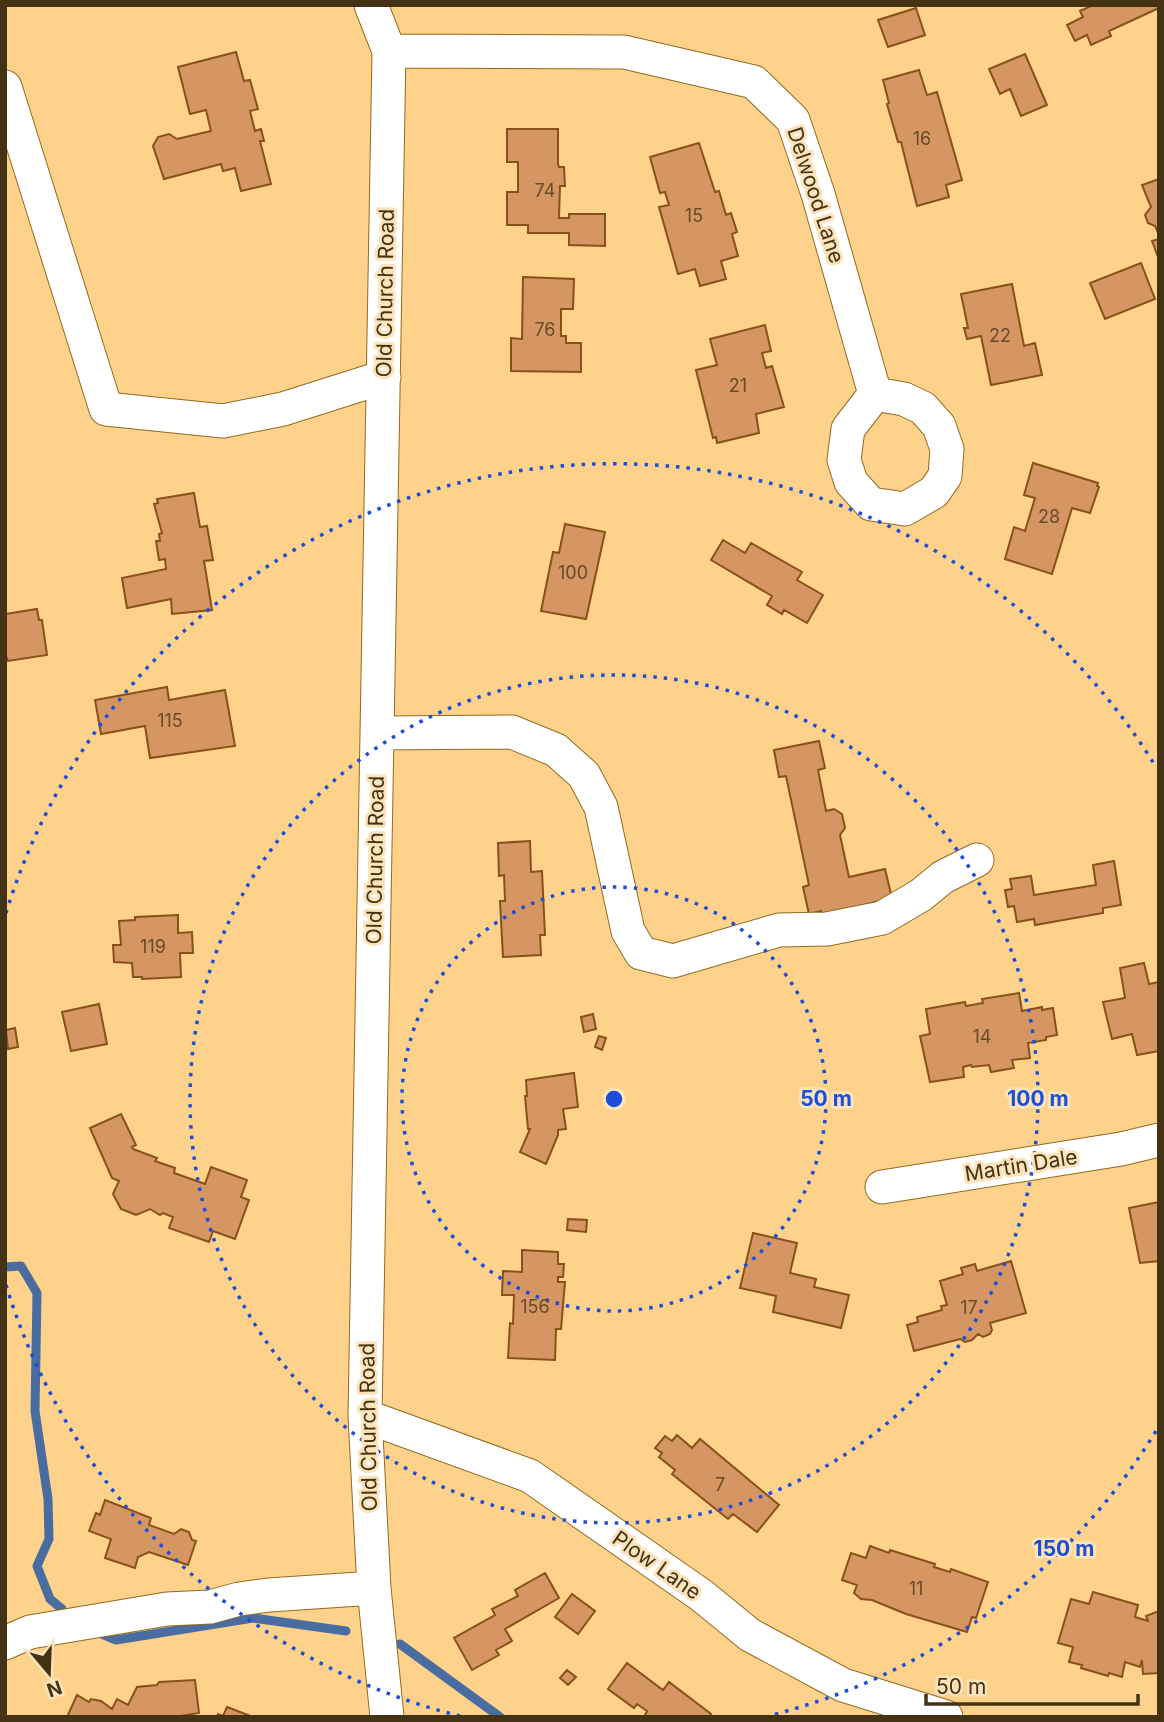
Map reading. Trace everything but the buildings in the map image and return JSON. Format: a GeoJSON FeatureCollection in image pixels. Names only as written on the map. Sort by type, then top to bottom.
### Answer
{"type":"FeatureCollection","features":[{"type":"Feature","properties":{"kind":"street","name":"Old Church Road"},"geometry":{"type":"LineString","coordinates":[[371,5],[389,51],[365,1416],[374,1588],[387,1717]]}},
{"type":"Feature","properties":{"kind":"street","name":"Delwood Lane"},"geometry":{"type":"LineString","coordinates":[[389,51],[624,52],[754,82],[793,120],[818,194],[875,394]]}},
{"type":"Feature","properties":{"kind":"street"},"geometry":{"type":"LineString","coordinates":[[5,87],[106,409],[223,421],[284,409],[384,377]]}},
{"type":"Feature","properties":{"kind":"street"},"geometry":{"type":"LineString","coordinates":[[377,733],[512,732],[556,750],[584,775],[601,807],[628,931],[641,953],[673,961],[779,930],[827,929],[882,918],[921,895],[943,877],[977,860]]}},
{"type":"Feature","properties":{"kind":"street","name":"Martin Dale"},"geometry":{"type":"LineString","coordinates":[[882,1187],[1121,1149],[1159,1140]]}},
{"type":"Feature","properties":{"kind":"street","name":"Plow Lane"},"geometry":{"type":"LineString","coordinates":[[365,1416],[530,1476],[701,1595],[750,1635],[843,1685],[946,1717]]}},
{"type":"Feature","properties":{"kind":"street"},"geometry":{"type":"LineString","coordinates":[[5,1643],[30,1632],[93,1620],[167,1609],[374,1588]]}},
{"type":"Feature","properties":{"kind":"waterway"},"geometry":{"type":"LineString","coordinates":[[5,1267],[21,1266],[37,1293],[35,1411],[48,1499],[49,1539],[37,1566],[50,1599],[62,1609]]}},
{"type":"Feature","properties":{"kind":"waterway"},"geometry":{"type":"LineString","coordinates":[[97,1632],[116,1640],[253,1618],[346,1631]]}},
{"type":"Feature","properties":{"kind":"waterway"},"geometry":{"type":"LineString","coordinates":[[400,1644],[500,1717]]}}]}
